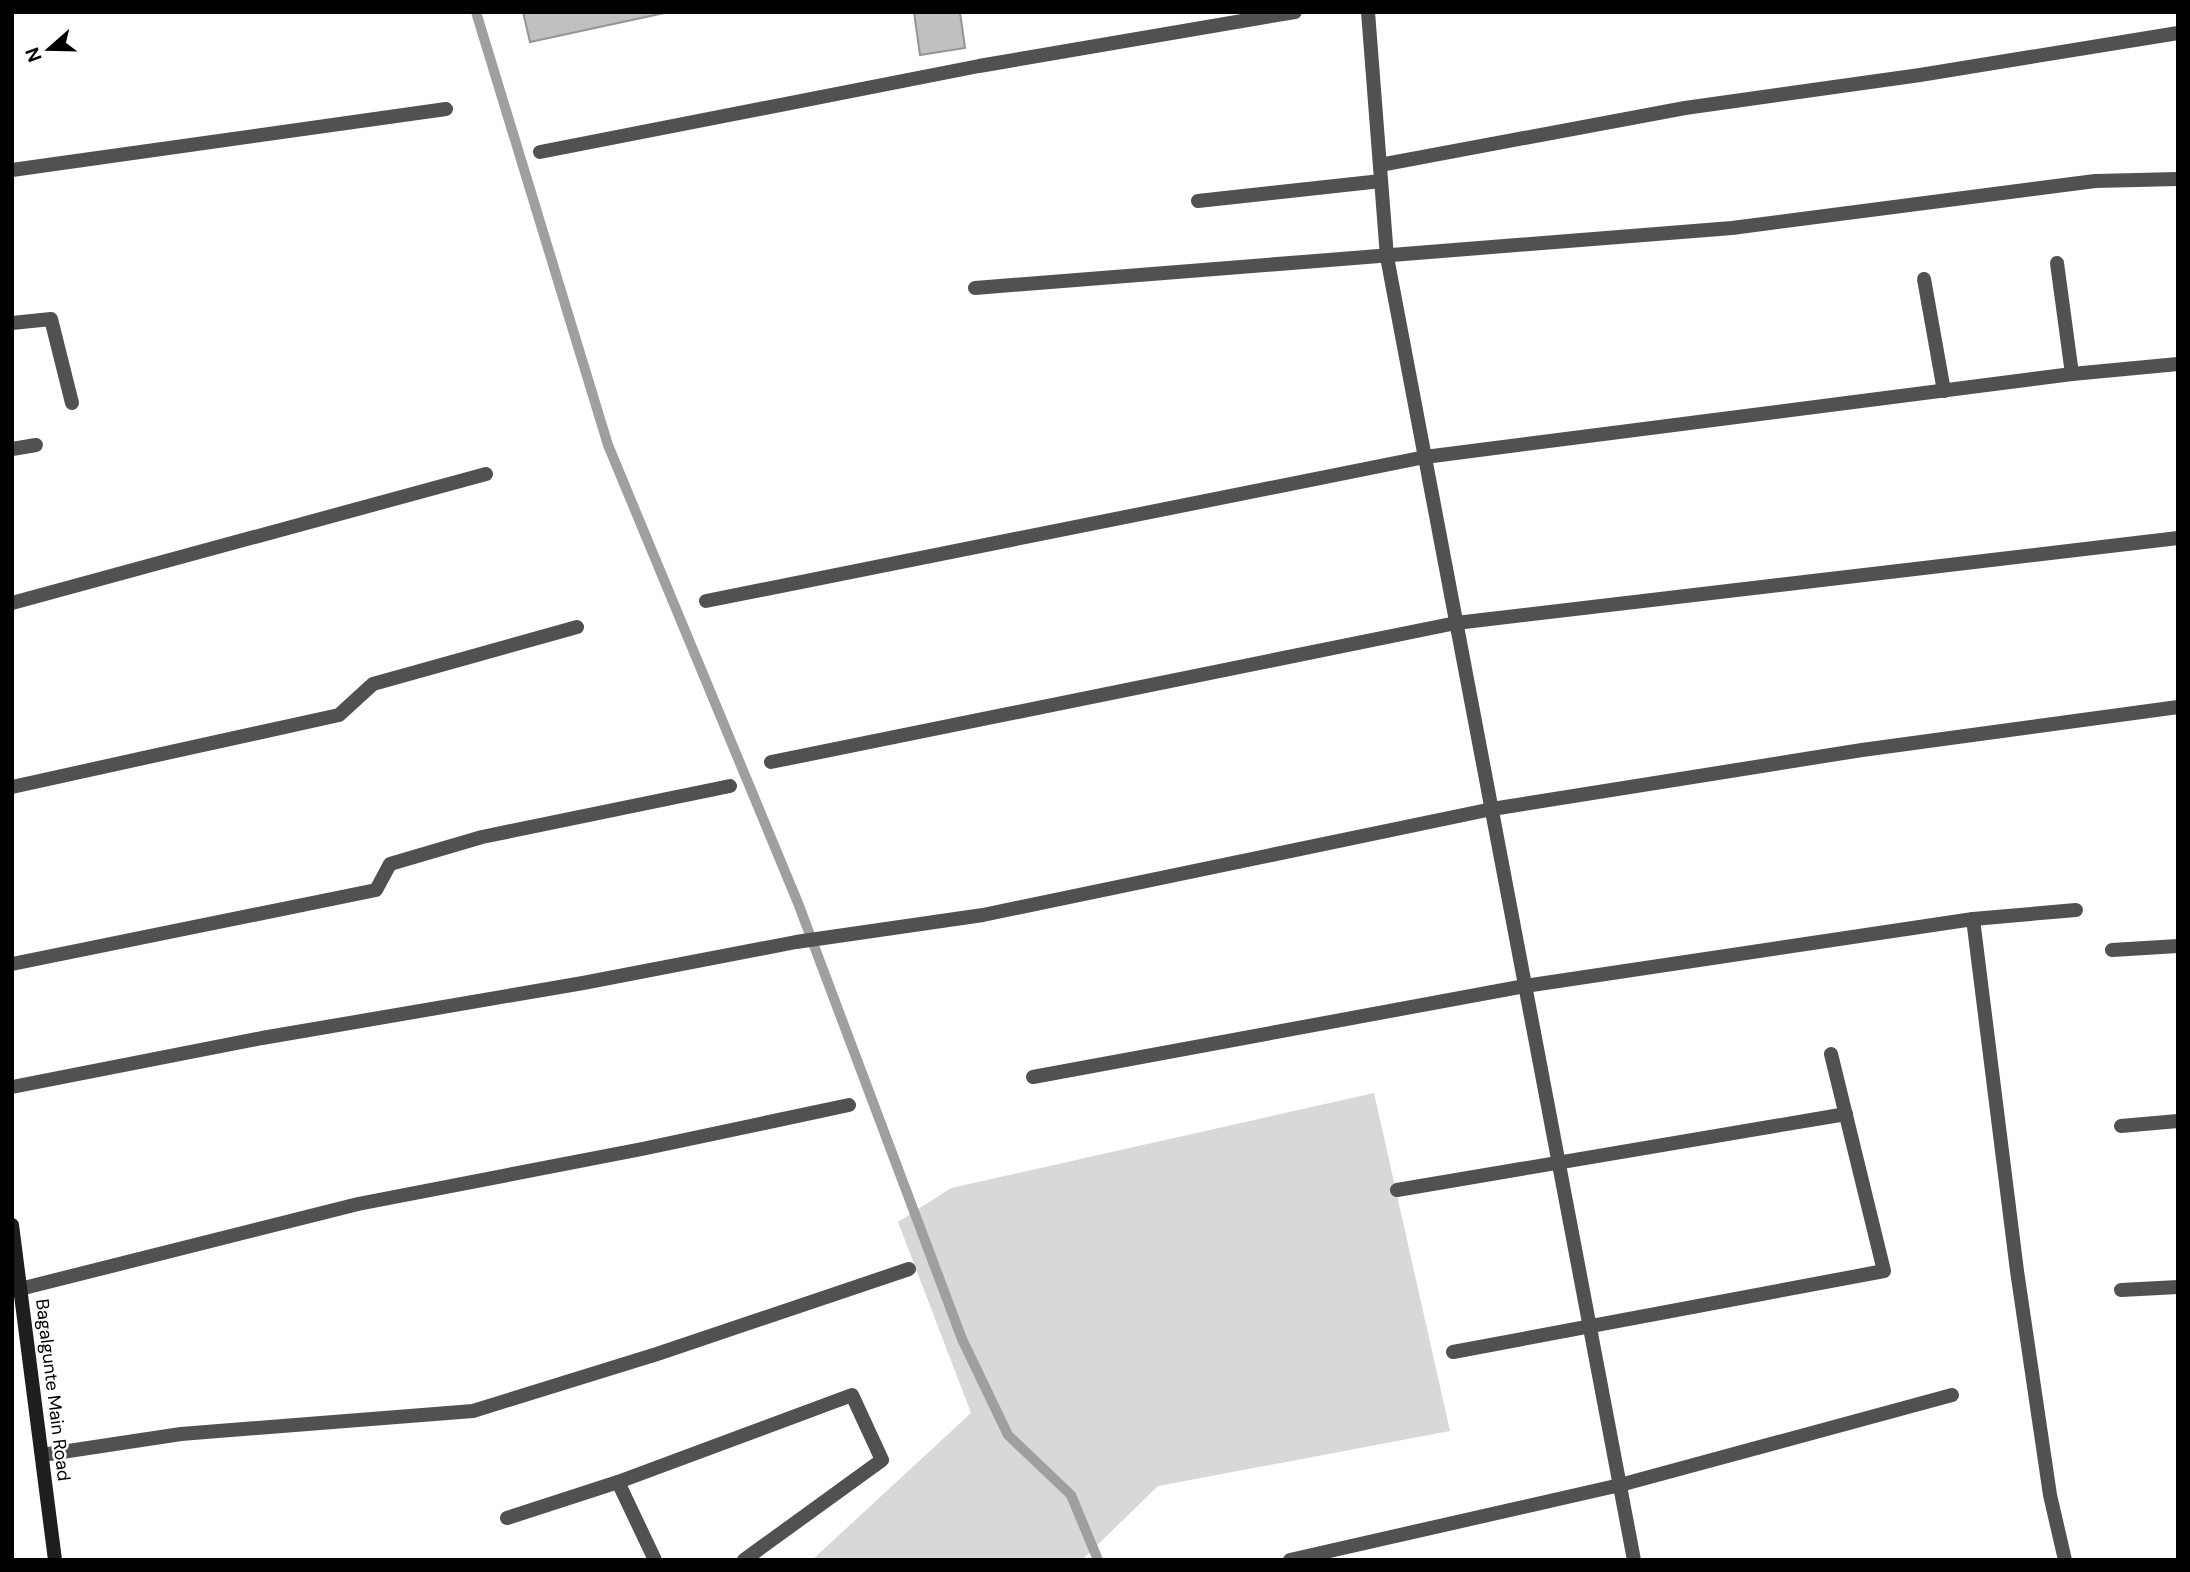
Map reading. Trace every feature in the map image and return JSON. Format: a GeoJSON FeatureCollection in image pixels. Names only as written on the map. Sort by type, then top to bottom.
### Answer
{"type":"FeatureCollection","features":[{"type":"Feature","properties":{"kind":"street"},"geometry":{"type":"LineString","coordinates":[[540,152],[979,66],[1295,12]]}},
{"type":"Feature","properties":{"kind":"street"},"geometry":{"type":"LineString","coordinates":[[1368,12],[1387,257],[1634,1560]]}},
{"type":"Feature","properties":{"kind":"street"},"geometry":{"type":"LineString","coordinates":[[1380,165],[1685,108],[1920,75],[2178,33]]}},
{"type":"Feature","properties":{"kind":"street"},"geometry":{"type":"LineString","coordinates":[[12,170],[446,109]]}},
{"type":"Feature","properties":{"kind":"street"},"geometry":{"type":"LineString","coordinates":[[975,288],[1732,228],[2095,181],[2178,179]]}},
{"type":"Feature","properties":{"kind":"street"},"geometry":{"type":"LineString","coordinates":[[1198,201],[1381,181]]}},
{"type":"Feature","properties":{"kind":"street"},"geometry":{"type":"LineString","coordinates":[[2057,263],[2072,374]]}},
{"type":"Feature","properties":{"kind":"street"},"geometry":{"type":"LineString","coordinates":[[1924,279],[1944,391]]}},
{"type":"Feature","properties":{"kind":"street"},"geometry":{"type":"LineString","coordinates":[[12,323],[51,319],[72,403]]}},
{"type":"Feature","properties":{"kind":"street"},"geometry":{"type":"LineString","coordinates":[[706,601],[1425,457],[2072,374],[2178,364]]}},
{"type":"Feature","properties":{"kind":"street"},"geometry":{"type":"LineString","coordinates":[[12,449],[36,445]]}},
{"type":"Feature","properties":{"kind":"street"},"geometry":{"type":"LineString","coordinates":[[12,603],[486,474]]}},
{"type":"Feature","properties":{"kind":"street"},"geometry":{"type":"LineString","coordinates":[[771,762],[1456,623],[2178,538]]}},
{"type":"Feature","properties":{"kind":"street"},"geometry":{"type":"LineString","coordinates":[[12,787],[339,715],[373,684],[577,627]]}},
{"type":"Feature","properties":{"kind":"street"},"geometry":{"type":"LineString","coordinates":[[12,1087],[249,1040],[583,983],[796,942],[983,915],[1492,809],[1862,750],[2178,707]]}},
{"type":"Feature","properties":{"kind":"street"},"geometry":{"type":"LineString","coordinates":[[12,964],[376,890],[390,864],[469,841],[730,786]]}},
{"type":"Feature","properties":{"kind":"street"},"geometry":{"type":"LineString","coordinates":[[1033,1077],[1525,986],[1973,919],[2076,911]]}},
{"type":"Feature","properties":{"kind":"street"},"geometry":{"type":"LineString","coordinates":[[1973,919],[2017,1271],[2050,1494],[2065,1560]]}},
{"type":"Feature","properties":{"kind":"street"},"geometry":{"type":"LineString","coordinates":[[2112,950],[2178,946]]}},
{"type":"Feature","properties":{"kind":"street"},"geometry":{"type":"LineString","coordinates":[[1453,1352],[1884,1271],[1831,1054]]}},
{"type":"Feature","properties":{"kind":"street"},"geometry":{"type":"LineString","coordinates":[[16,1291],[358,1204],[642,1149],[849,1105]]}},
{"type":"Feature","properties":{"kind":"street"},"geometry":{"type":"LineString","coordinates":[[1397,1191],[1846,1114]]}},
{"type":"Feature","properties":{"kind":"street"},"geometry":{"type":"LineString","coordinates":[[2121,1126],[2178,1121]]}},
{"type":"Feature","properties":{"kind":"street","name":"Bagalgunte Main Road"},"geometry":{"type":"LineString","coordinates":[[12,1225],[16,1291],[42,1455],[55,1560]]}},
{"type":"Feature","properties":{"kind":"street"},"geometry":{"type":"LineString","coordinates":[[42,1455],[181,1434],[474,1411],[657,1354],[909,1269]]}},
{"type":"Feature","properties":{"kind":"street"},"geometry":{"type":"LineString","coordinates":[[2121,1290],[2178,1287]]}},
{"type":"Feature","properties":{"kind":"street"},"geometry":{"type":"LineString","coordinates":[[507,1518],[618,1482],[852,1395],[882,1460],[744,1560]]}},
{"type":"Feature","properties":{"kind":"street"},"geometry":{"type":"LineString","coordinates":[[1290,1560],[1620,1485],[1952,1395]]}},
{"type":"Feature","properties":{"kind":"street"},"geometry":{"type":"LineString","coordinates":[[618,1482],[655,1560]]}},
{"type":"Feature","properties":{"kind":"shaded area"},"geometry":{"type":"Polygon","coordinates":[[[1374,1093],[1450,1431],[1158,1486],[1082,1560],[812,1560],[971,1413],[898,1222],[951,1188],[1374,1093]]]}},
{"type":"Feature","properties":{"kind":"building"},"geometry":{"type":"Polygon","coordinates":[[[523,12],[669,12],[530,42],[523,12]]]}},
{"type":"Feature","properties":{"kind":"building"},"geometry":{"type":"Polygon","coordinates":[[[914,12],[960,12],[965,48],[920,55],[914,12]]]}},
{"type":"Feature","properties":{"kind":"waterway"},"geometry":{"type":"LineString","coordinates":[[476,12],[608,445],[798,903],[962,1339],[1008,1435],[1071,1495],[1098,1560]]}}]}
